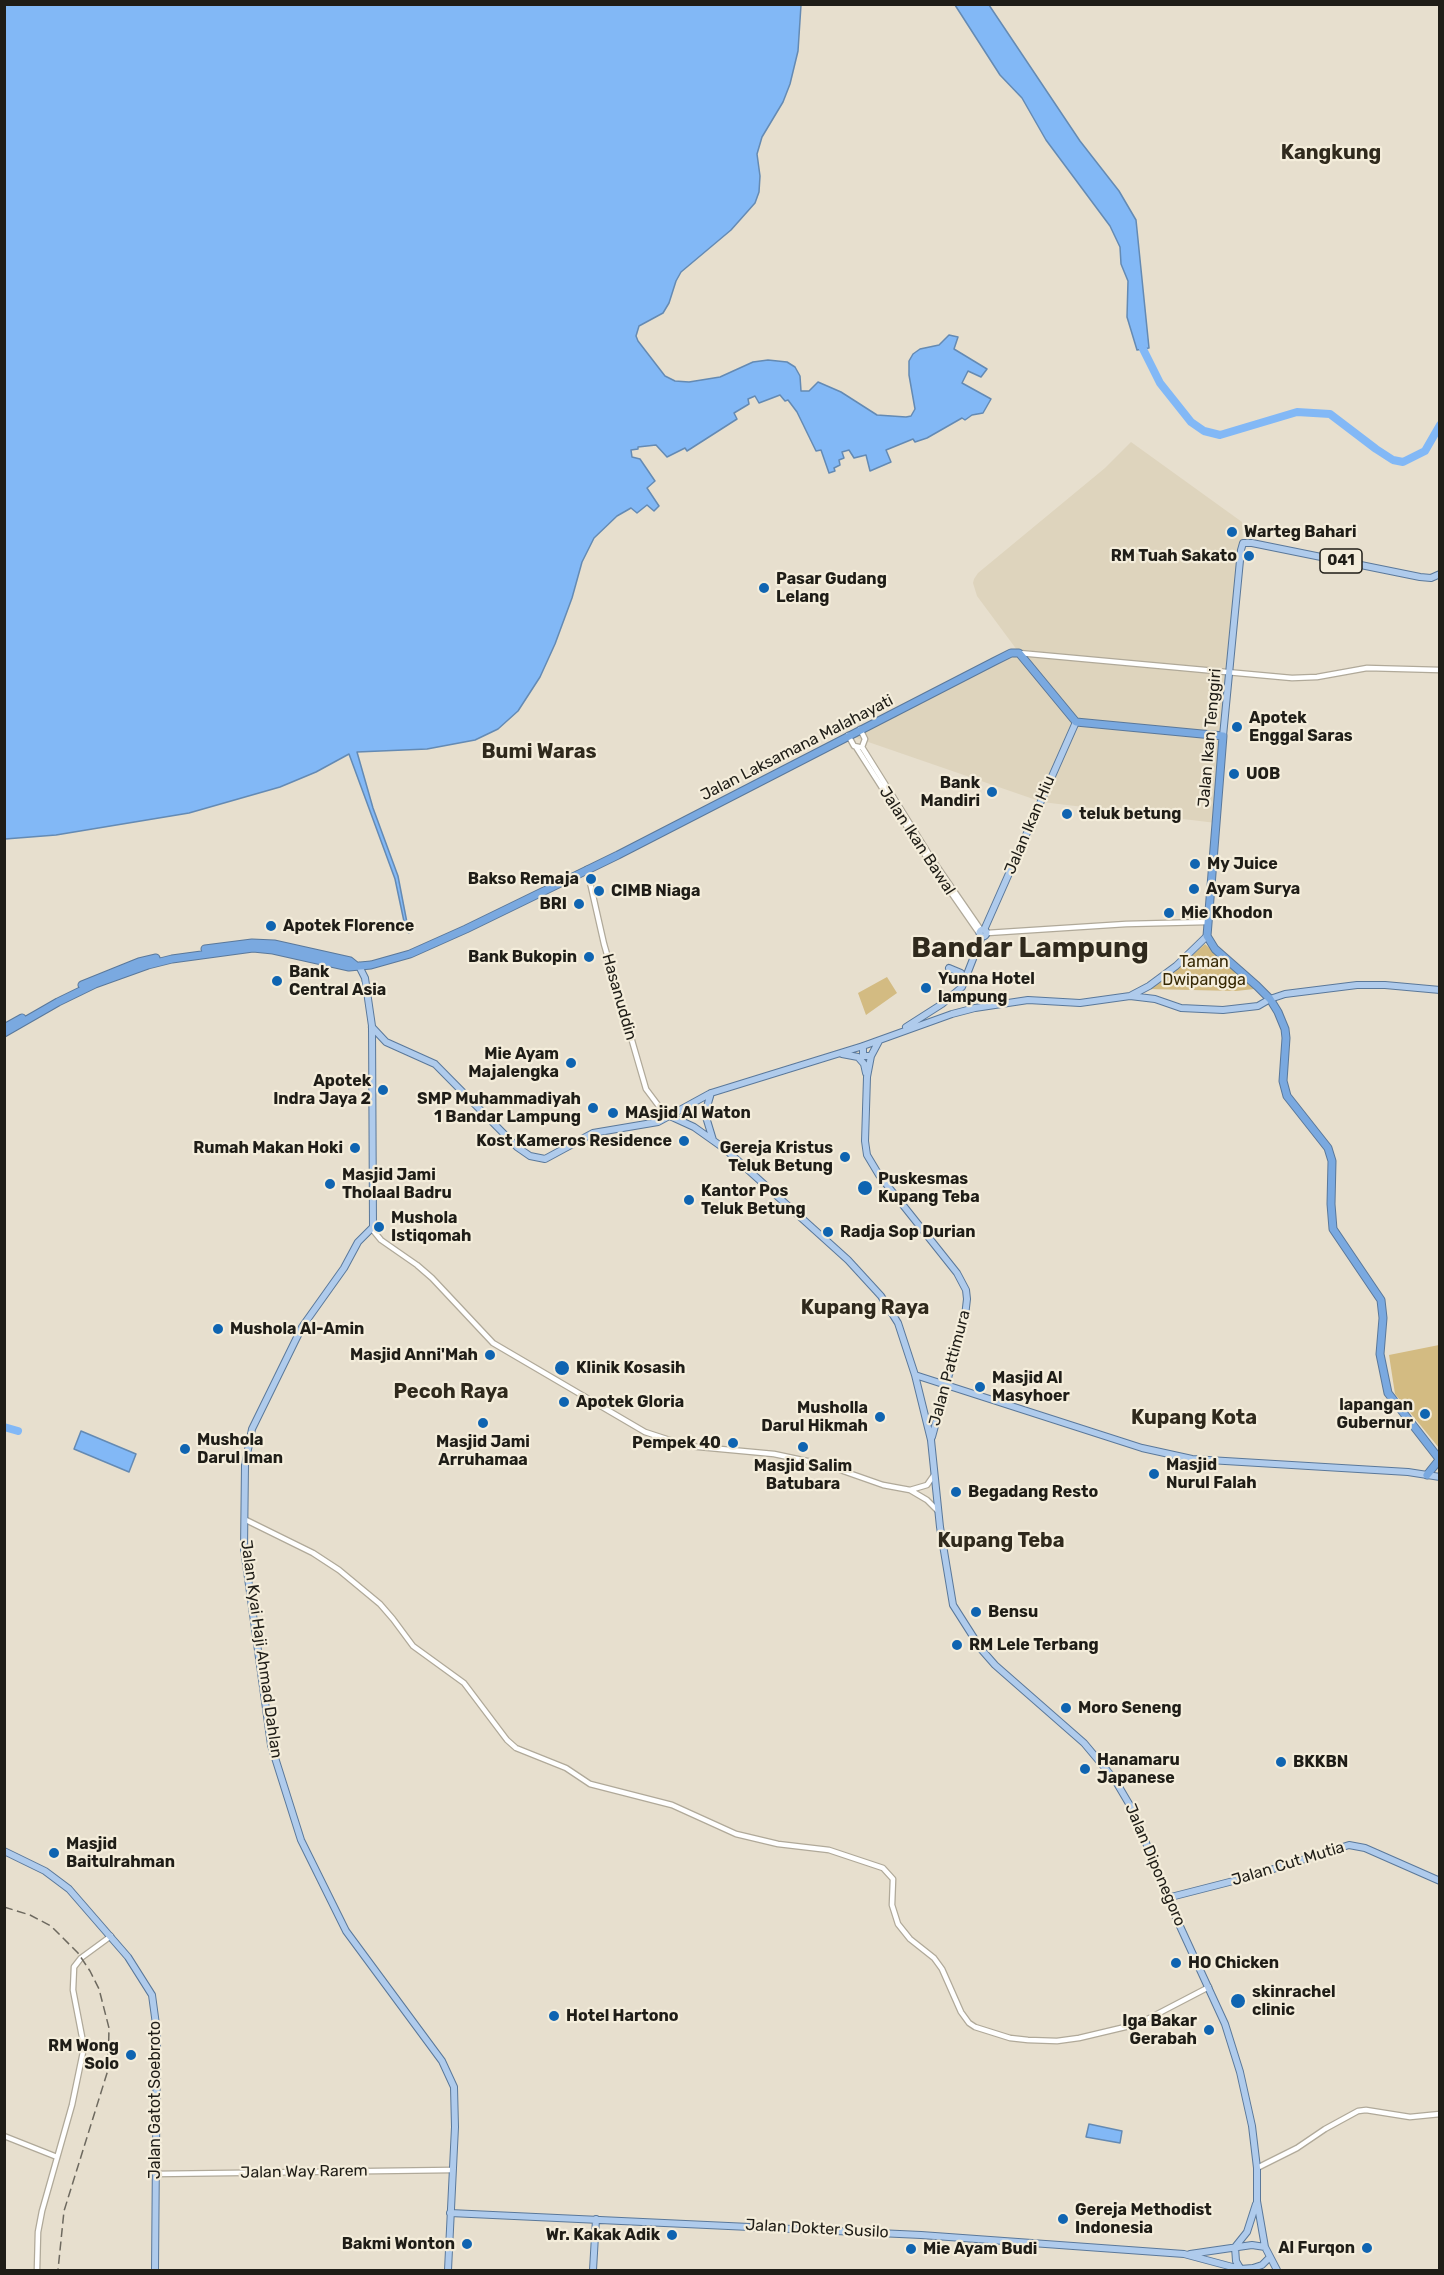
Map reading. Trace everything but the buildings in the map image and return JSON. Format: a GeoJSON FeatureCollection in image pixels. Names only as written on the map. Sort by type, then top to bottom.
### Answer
{"type":"FeatureCollection","features":[{"type":"Feature","properties":{"kind":"highway","name":"Jalan Laksamana Malahayati"},"geometry":{"type":"LineString","coordinates":[[30,1016],[94,984],[148,964],[182,957],[253,948],[273,950],[349,967],[371,965],[423,949],[794,765],[848,735],[1011,653],[1019,653]]}},
{"type":"Feature","properties":{"kind":"highway"},"geometry":{"type":"LineString","coordinates":[[1019,653],[1076,722],[1223,736]]}},
{"type":"Feature","properties":{"kind":"highway","name":"Jalan Ikan Tenggiri"},"geometry":{"type":"LineString","coordinates":[[1207,936],[1223,736]]}},
{"type":"Feature","properties":{"kind":"highway"},"geometry":{"type":"LineString","coordinates":[[1207,936],[1215,949],[1270,999],[1285,1029],[1283,1082],[1287,1096],[1328,1148],[1332,1161],[1330,1204],[1333,1229],[1381,1300],[1383,1318],[1380,1354],[1388,1393],[1439,1460],[1427,1475]]}},
{"type":"Feature","properties":{"kind":"highway"},"geometry":{"type":"LineString","coordinates":[[4,1028],[30,1016]]}},
{"type":"Feature","properties":{"kind":"highway"},"geometry":{"type":"LineString","coordinates":[[4,1033],[30,1016]]}},
{"type":"Feature","properties":{"kind":"main road","name":"Jalan Ikan Tenggiri"},"geometry":{"type":"LineString","coordinates":[[1223,736],[1243,543],[1420,577],[1431,578],[1439,575]]}},
{"type":"Feature","properties":{"kind":"main road","name":"Jalan Ikan Hiu"},"geometry":{"type":"LineString","coordinates":[[962,987],[983,933],[1076,722]]}},
{"type":"Feature","properties":{"kind":"main road"},"geometry":{"type":"LineString","coordinates":[[1130,996],[1149,986],[1176,966],[1207,936]]}},
{"type":"Feature","properties":{"kind":"main road"},"geometry":{"type":"LineString","coordinates":[[357,965],[365,978],[372,1026],[374,1216],[372,1229]]}},
{"type":"Feature","properties":{"kind":"main road"},"geometry":{"type":"LineString","coordinates":[[365,978],[371,965]]}},
{"type":"Feature","properties":{"kind":"main road"},"geometry":{"type":"LineString","coordinates":[[372,1026],[386,1042],[432,1063],[517,1147],[538,1159],[551,1158],[593,1133],[658,1122],[711,1093],[879,1041],[942,1004],[962,987],[962,975],[958,970],[949,968]]}},
{"type":"Feature","properties":{"kind":"main road"},"geometry":{"type":"LineString","coordinates":[[895,1033],[959,1012],[1028,999],[1080,1004],[1130,996],[1155,999],[1181,1008],[1223,1010],[1258,1006],[1270,999],[1306,991],[1357,985],[1440,990]]}},
{"type":"Feature","properties":{"kind":"main road","name":"Jalan Pattimura"},"geometry":{"type":"LineString","coordinates":[[879,1041],[871,1056],[867,1077],[865,1141],[867,1155],[879,1174],[949,1260],[966,1290],[965,1316],[938,1407],[931,1440]]}},
{"type":"Feature","properties":{"kind":"main road"},"geometry":{"type":"LineString","coordinates":[[372,1047],[377,1043],[386,1042]]}},
{"type":"Feature","properties":{"kind":"main road"},"geometry":{"type":"LineString","coordinates":[[864,1046],[863,1056],[871,1056]]}},
{"type":"Feature","properties":{"kind":"main road"},"geometry":{"type":"LineString","coordinates":[[839,1054],[858,1057],[864,1064],[867,1077]]}},
{"type":"Feature","properties":{"kind":"main road"},"geometry":{"type":"LineString","coordinates":[[711,1093],[705,1117],[714,1140]]}},
{"type":"Feature","properties":{"kind":"main road"},"geometry":{"type":"LineString","coordinates":[[670,1116],[694,1127],[714,1140],[848,1260],[881,1296],[898,1323],[915,1375],[931,1440]]}},
{"type":"Feature","properties":{"kind":"main road","name":"Jalan Kyai Haji Ahmad Dahlan"},"geometry":{"type":"LineString","coordinates":[[372,1229],[358,1242],[344,1268],[302,1327],[254,1423],[249,1438],[245,1466],[245,1553],[269,1733],[301,1840],[340,1922],[452,2078],[456,2105],[448,2271]]}},
{"type":"Feature","properties":{"kind":"main road"},"geometry":{"type":"LineString","coordinates":[[915,1375],[1142,1448],[1192,1459],[1408,1472],[1440,1477]]}},
{"type":"Feature","properties":{"kind":"main road"},"geometry":{"type":"LineString","coordinates":[[924,1413],[933,1413],[938,1407]]}},
{"type":"Feature","properties":{"kind":"main road","name":"Jalan Diponegoro"},"geometry":{"type":"LineString","coordinates":[[931,1440],[938,1511],[951,1598],[962,1622],[995,1665],[1072,1731],[1115,1780],[1136,1814],[1167,1898],[1225,2024],[1249,2106],[1257,2168],[1257,2201],[1265,2247],[1277,2271]]}},
{"type":"Feature","properties":{"kind":"main road","name":"Jalan Cut Mutia"},"geometry":{"type":"LineString","coordinates":[[1167,1898],[1245,1878],[1349,1845],[1365,1848],[1440,1881]]}},
{"type":"Feature","properties":{"kind":"main road","name":"Jalan Gatot Soebroto"},"geometry":{"type":"LineString","coordinates":[[4,1851],[45,1871],[75,1895],[111,1936],[152,1995],[157,2032],[154,2271]]}},
{"type":"Feature","properties":{"kind":"main road"},"geometry":{"type":"LineString","coordinates":[[1257,2201],[1247,2232],[1235,2247],[1236,2261],[1242,2270],[1262,2265],[1269,2258]]}},
{"type":"Feature","properties":{"kind":"main road","name":"Jalan Dokter Susilo"},"geometry":{"type":"LineString","coordinates":[[450,2213],[911,2234],[1184,2254],[1252,2245],[1265,2247]]}},
{"type":"Feature","properties":{"kind":"main road"},"geometry":{"type":"LineString","coordinates":[[593,2271],[596,2219]]}},
{"type":"Feature","properties":{"kind":"main road","name":"Jalan Dokter Susilo"},"geometry":{"type":"LineString","coordinates":[[1184,2254],[1242,2270]]}},
{"type":"Feature","properties":{"kind":"street"},"geometry":{"type":"LineString","coordinates":[[1019,653],[1308,678],[1367,668],[1440,670]]}},
{"type":"Feature","properties":{"kind":"street","name":"Jalan Ikan Bawal"},"geometry":{"type":"LineString","coordinates":[[859,747],[865,739],[860,729]]}},
{"type":"Feature","properties":{"kind":"street","name":"Jalan Ikan Bawal"},"geometry":{"type":"LineString","coordinates":[[848,735],[859,747],[927,858],[983,933]]}},
{"type":"Feature","properties":{"kind":"street","name":"Hasanuddin"},"geometry":{"type":"LineString","coordinates":[[587,869],[604,944],[646,1089],[670,1116]]}},
{"type":"Feature","properties":{"kind":"street"},"geometry":{"type":"LineString","coordinates":[[983,933],[1126,924],[1207,922]]}},
{"type":"Feature","properties":{"kind":"street"},"geometry":{"type":"LineString","coordinates":[[372,1229],[381,1240],[432,1278],[493,1343],[645,1432],[688,1446],[774,1454],[808,1461],[883,1485],[910,1490],[927,1500],[938,1511]]}},
{"type":"Feature","properties":{"kind":"street"},"geometry":{"type":"LineString","coordinates":[[910,1490],[927,1485],[934,1473]]}},
{"type":"Feature","properties":{"kind":"street"},"geometry":{"type":"LineString","coordinates":[[246,1520],[313,1553],[339,1570],[374,1599],[393,1618],[414,1646],[464,1683],[507,1740],[516,1748],[567,1768],[590,1784],[672,1805],[736,1834],[778,1844],[829,1850],[883,1868],[893,1879],[892,1905],[898,1924],[909,1939],[934,1958],[942,1969],[961,2012],[975,2027],[1010,2038],[1057,2042],[1138,2024],[1209,1987]]}},
{"type":"Feature","properties":{"kind":"street"},"geometry":{"type":"LineString","coordinates":[[36,2271],[42,2211],[72,2105],[83,2052],[73,1990],[74,1967],[81,1958],[111,1936]]}},
{"type":"Feature","properties":{"kind":"street"},"geometry":{"type":"LineString","coordinates":[[1257,2168],[1297,2148],[1358,2111],[1366,2110],[1410,2117],[1440,2114]]}},
{"type":"Feature","properties":{"kind":"street"},"geometry":{"type":"LineString","coordinates":[[4,2136],[57,2157]]}},
{"type":"Feature","properties":{"kind":"street","name":"Jalan Way Rarem"},"geometry":{"type":"LineString","coordinates":[[155,2174],[452,2170]]}},
{"type":"Feature","properties":{"kind":"shaded area"},"geometry":{"type":"Polygon","coordinates":[[[1131,442],[1242,522],[1243,543],[1216,823],[1042,802],[848,735],[1017,650],[977,596],[974,579],[978,573],[1105,468],[1131,442]]]}},
{"type":"Feature","properties":{"kind":"green space","name":"Taman Dwipangga"},"geometry":{"type":"Polygon","coordinates":[[[1205,944],[1254,989],[1236,991],[1147,989],[1177,969],[1205,944]]]}},
{"type":"Feature","properties":{"kind":"green space"},"geometry":{"type":"Polygon","coordinates":[[[887,977],[897,993],[866,1015],[858,993],[887,977]]]}},
{"type":"Feature","properties":{"kind":"green space","name":"lapangan Gubernur"},"geometry":{"type":"Polygon","coordinates":[[[1440,1345],[1439,1448],[1395,1394],[1389,1355],[1440,1345]]]}},
{"type":"Feature","properties":{"kind":"water"},"geometry":{"type":"Polygon","coordinates":[[[5,4],[801,5],[798,51],[790,84],[783,102],[762,137],[757,154],[760,176],[759,192],[755,203],[731,230],[681,272],[663,313],[639,326],[636,336],[638,341],[665,376],[675,381],[689,382],[720,377],[753,362],[768,360],[787,362],[795,367],[800,376],[801,391],[809,391],[818,382],[841,392],[877,415],[906,417],[911,416],[915,409],[909,361],[920,349],[939,345],[949,335],[958,337],[954,349],[987,369],[981,377],[968,371],[962,383],[991,399],[983,413],[972,415],[965,420],[962,418],[927,438],[915,442],[913,439],[886,450],[891,462],[870,471],[866,455],[854,458],[849,450],[842,452],[844,458],[839,460],[840,465],[834,468],[835,471],[829,473],[821,450],[816,451],[797,412],[788,400],[785,401],[780,395],[759,403],[755,396],[748,399],[749,404],[734,413],[737,419],[687,451],[685,448],[667,457],[656,445],[631,450],[632,457],[640,459],[655,481],[647,488],[659,506],[654,511],[647,505],[637,513],[631,508],[617,516],[594,538],[582,562],[555,644],[540,677],[518,711],[498,729],[475,740],[427,749],[357,752],[373,808],[398,876],[409,933],[406,931],[395,879],[349,754],[316,772],[280,787],[189,813],[56,835],[5,839],[5,4]]]}},
{"type":"Feature","properties":{"kind":"water"},"geometry":{"type":"Polygon","coordinates":[[[955,5],[989,5],[1080,141],[1119,191],[1136,220],[1149,348],[1137,350],[1127,317],[1128,281],[1121,264],[1120,247],[1110,226],[1046,140],[1022,98],[1000,75],[955,5]]]}},
{"type":"Feature","properties":{"kind":"water"},"geometry":{"type":"Polygon","coordinates":[[[81,1431],[136,1454],[129,1472],[74,1449],[81,1431]]]}},
{"type":"Feature","properties":{"kind":"water"},"geometry":{"type":"Polygon","coordinates":[[[1089,2124],[1122,2131],[1120,2143],[1086,2137],[1089,2124]]]}},
{"type":"Feature","properties":{"kind":"waterway"},"geometry":{"type":"LineString","coordinates":[[1143,349],[1160,383],[1191,422],[1204,431],[1220,435],[1297,412],[1330,414],[1376,449],[1393,460],[1403,462],[1425,451],[1440,425]]}},
{"type":"Feature","properties":{"kind":"waterway"},"geometry":{"type":"LineString","coordinates":[[4,1427],[18,1431]]}},
{"type":"Feature","properties":{"kind":"railway"},"geometry":{"type":"LineString","coordinates":[[4,1907],[30,1915],[51,1926],[78,1953],[99,1989],[109,2028],[108,2070],[64,2211],[58,2270]]}},
{"type":"Feature","properties":{"kind":"place","name":"Warteg Bahari"},"geometry":{"type":"Point","coordinates":[1232,532]}},
{"type":"Feature","properties":{"kind":"place","name":"RM Tuah Sakato"},"geometry":{"type":"Point","coordinates":[1249,556]}},
{"type":"Feature","properties":{"kind":"place","name":"Pasar Gudang Lelang"},"geometry":{"type":"Point","coordinates":[764,588]}},
{"type":"Feature","properties":{"kind":"place","name":"Apotek Enggal Saras"},"geometry":{"type":"Point","coordinates":[1237,727]}},
{"type":"Feature","properties":{"kind":"place","name":"UOB"},"geometry":{"type":"Point","coordinates":[1234,774]}},
{"type":"Feature","properties":{"kind":"place","name":"Bank Mandiri"},"geometry":{"type":"Point","coordinates":[992,792]}},
{"type":"Feature","properties":{"kind":"place","name":"teluk betung"},"geometry":{"type":"Point","coordinates":[1067,814]}},
{"type":"Feature","properties":{"kind":"place","name":"My Juice"},"geometry":{"type":"Point","coordinates":[1195,864]}},
{"type":"Feature","properties":{"kind":"place","name":"Bakso Remaja"},"geometry":{"type":"Point","coordinates":[591,879]}},
{"type":"Feature","properties":{"kind":"place","name":"Ayam Surya"},"geometry":{"type":"Point","coordinates":[1194,889]}},
{"type":"Feature","properties":{"kind":"place","name":"CIMB Niaga"},"geometry":{"type":"Point","coordinates":[599,891]}},
{"type":"Feature","properties":{"kind":"place","name":"BRI"},"geometry":{"type":"Point","coordinates":[579,904]}},
{"type":"Feature","properties":{"kind":"place","name":"Mie Khodon"},"geometry":{"type":"Point","coordinates":[1169,913]}},
{"type":"Feature","properties":{"kind":"place","name":"Apotek Florence"},"geometry":{"type":"Point","coordinates":[271,926]}},
{"type":"Feature","properties":{"kind":"place","name":"Bank Bukopin"},"geometry":{"type":"Point","coordinates":[589,957]}},
{"type":"Feature","properties":{"kind":"place","name":"Bank Central Asia"},"geometry":{"type":"Point","coordinates":[277,981]}},
{"type":"Feature","properties":{"kind":"place","name":"Yunna Hotel lampung"},"geometry":{"type":"Point","coordinates":[926,988]}},
{"type":"Feature","properties":{"kind":"place","name":"Mie Ayam Majalengka"},"geometry":{"type":"Point","coordinates":[571,1063]}},
{"type":"Feature","properties":{"kind":"place","name":"Apotek Indra Jaya 2"},"geometry":{"type":"Point","coordinates":[383,1090]}},
{"type":"Feature","properties":{"kind":"place","name":"SMP Muhammadiyah 1 Bandar Lampung"},"geometry":{"type":"Point","coordinates":[593,1108]}},
{"type":"Feature","properties":{"kind":"place","name":"MAsjid Al Waton"},"geometry":{"type":"Point","coordinates":[613,1113]}},
{"type":"Feature","properties":{"kind":"place","name":"Kost Kameros Residence"},"geometry":{"type":"Point","coordinates":[684,1141]}},
{"type":"Feature","properties":{"kind":"place","name":"Rumah Makan Hoki"},"geometry":{"type":"Point","coordinates":[355,1148]}},
{"type":"Feature","properties":{"kind":"place","name":"Gereja Kristus Teluk Betung"},"geometry":{"type":"Point","coordinates":[845,1157]}},
{"type":"Feature","properties":{"kind":"place","name":"Masjid Jami Tholaal Badru"},"geometry":{"type":"Point","coordinates":[330,1184]}},
{"type":"Feature","properties":{"kind":"place","name":"Puskesmas Kupang Teba"},"geometry":{"type":"Point","coordinates":[865,1188]}},
{"type":"Feature","properties":{"kind":"place","name":"Kantor Pos Teluk Betung"},"geometry":{"type":"Point","coordinates":[689,1200]}},
{"type":"Feature","properties":{"kind":"place","name":"Mushola Istiqomah"},"geometry":{"type":"Point","coordinates":[379,1227]}},
{"type":"Feature","properties":{"kind":"place","name":"Radja Sop Durian"},"geometry":{"type":"Point","coordinates":[828,1232]}},
{"type":"Feature","properties":{"kind":"place","name":"Mushola Al-Amin"},"geometry":{"type":"Point","coordinates":[218,1329]}},
{"type":"Feature","properties":{"kind":"place","name":"Masjid Anni'Mah"},"geometry":{"type":"Point","coordinates":[490,1355]}},
{"type":"Feature","properties":{"kind":"place","name":"Klinik Kosasih"},"geometry":{"type":"Point","coordinates":[562,1368]}},
{"type":"Feature","properties":{"kind":"place","name":"Masjid Al Masyhoer"},"geometry":{"type":"Point","coordinates":[980,1387]}},
{"type":"Feature","properties":{"kind":"place","name":"Apotek Gloria"},"geometry":{"type":"Point","coordinates":[564,1402]}},
{"type":"Feature","properties":{"kind":"place","name":"lapangan Gubernur"},"geometry":{"type":"Point","coordinates":[1425,1414]}},
{"type":"Feature","properties":{"kind":"place","name":"Musholla Darul Hikmah"},"geometry":{"type":"Point","coordinates":[880,1417]}},
{"type":"Feature","properties":{"kind":"place","name":"Masjid Jami Arruhamaa"},"geometry":{"type":"Point","coordinates":[483,1423]}},
{"type":"Feature","properties":{"kind":"place","name":"Pempek 40"},"geometry":{"type":"Point","coordinates":[733,1443]}},
{"type":"Feature","properties":{"kind":"place","name":"Masjid Salim Batubara"},"geometry":{"type":"Point","coordinates":[803,1447]}},
{"type":"Feature","properties":{"kind":"place","name":"Mushola Darul Iman"},"geometry":{"type":"Point","coordinates":[185,1449]}},
{"type":"Feature","properties":{"kind":"place","name":"Masjid Nurul Falah"},"geometry":{"type":"Point","coordinates":[1154,1474]}},
{"type":"Feature","properties":{"kind":"place","name":"Begadang Resto"},"geometry":{"type":"Point","coordinates":[956,1492]}},
{"type":"Feature","properties":{"kind":"place","name":"Bensu"},"geometry":{"type":"Point","coordinates":[976,1612]}},
{"type":"Feature","properties":{"kind":"place","name":"RM Lele Terbang"},"geometry":{"type":"Point","coordinates":[957,1645]}},
{"type":"Feature","properties":{"kind":"place","name":"Moro Seneng"},"geometry":{"type":"Point","coordinates":[1066,1708]}},
{"type":"Feature","properties":{"kind":"place","name":"BKKBN"},"geometry":{"type":"Point","coordinates":[1281,1762]}},
{"type":"Feature","properties":{"kind":"place","name":"Hanamaru Japanese"},"geometry":{"type":"Point","coordinates":[1085,1769]}},
{"type":"Feature","properties":{"kind":"place","name":"Masjid Baitulrahman"},"geometry":{"type":"Point","coordinates":[54,1853]}},
{"type":"Feature","properties":{"kind":"place","name":"HO Chicken"},"geometry":{"type":"Point","coordinates":[1176,1963]}},
{"type":"Feature","properties":{"kind":"place","name":"skinrachel clinic"},"geometry":{"type":"Point","coordinates":[1238,2001]}},
{"type":"Feature","properties":{"kind":"place","name":"Hotel Hartono"},"geometry":{"type":"Point","coordinates":[554,2016]}},
{"type":"Feature","properties":{"kind":"place","name":"Iga Bakar Gerabah"},"geometry":{"type":"Point","coordinates":[1209,2030]}},
{"type":"Feature","properties":{"kind":"place","name":"RM Wong Solo"},"geometry":{"type":"Point","coordinates":[131,2055]}},
{"type":"Feature","properties":{"kind":"place","name":"Gereja Methodist Indonesia"},"geometry":{"type":"Point","coordinates":[1063,2219]}},
{"type":"Feature","properties":{"kind":"place","name":"Wr. Kakak Adik"},"geometry":{"type":"Point","coordinates":[672,2235]}},
{"type":"Feature","properties":{"kind":"place","name":"Bakmi Wonton"},"geometry":{"type":"Point","coordinates":[467,2244]}},
{"type":"Feature","properties":{"kind":"place","name":"Al Furqon"},"geometry":{"type":"Point","coordinates":[1367,2248]}},
{"type":"Feature","properties":{"kind":"place","name":"Mie Ayam Budi"},"geometry":{"type":"Point","coordinates":[911,2249]}},
{"type":"Feature","properties":{"kind":"district","name":"Kangkung"},"geometry":{"type":"Point","coordinates":[1331,153]}},
{"type":"Feature","properties":{"kind":"district","name":"Bumi Waras"},"geometry":{"type":"Point","coordinates":[539,752]}},
{"type":"Feature","properties":{"kind":"district","name":"Bandar Lampung"},"geometry":{"type":"Point","coordinates":[1030,949]}},
{"type":"Feature","properties":{"kind":"district","name":"Kupang Raya"},"geometry":{"type":"Point","coordinates":[865,1308]}},
{"type":"Feature","properties":{"kind":"district","name":"Pecoh Raya"},"geometry":{"type":"Point","coordinates":[451,1392]}},
{"type":"Feature","properties":{"kind":"district","name":"Kupang Kota"},"geometry":{"type":"Point","coordinates":[1194,1418]}},
{"type":"Feature","properties":{"kind":"district","name":"Kupang Teba"},"geometry":{"type":"Point","coordinates":[1001,1541]}}]}
